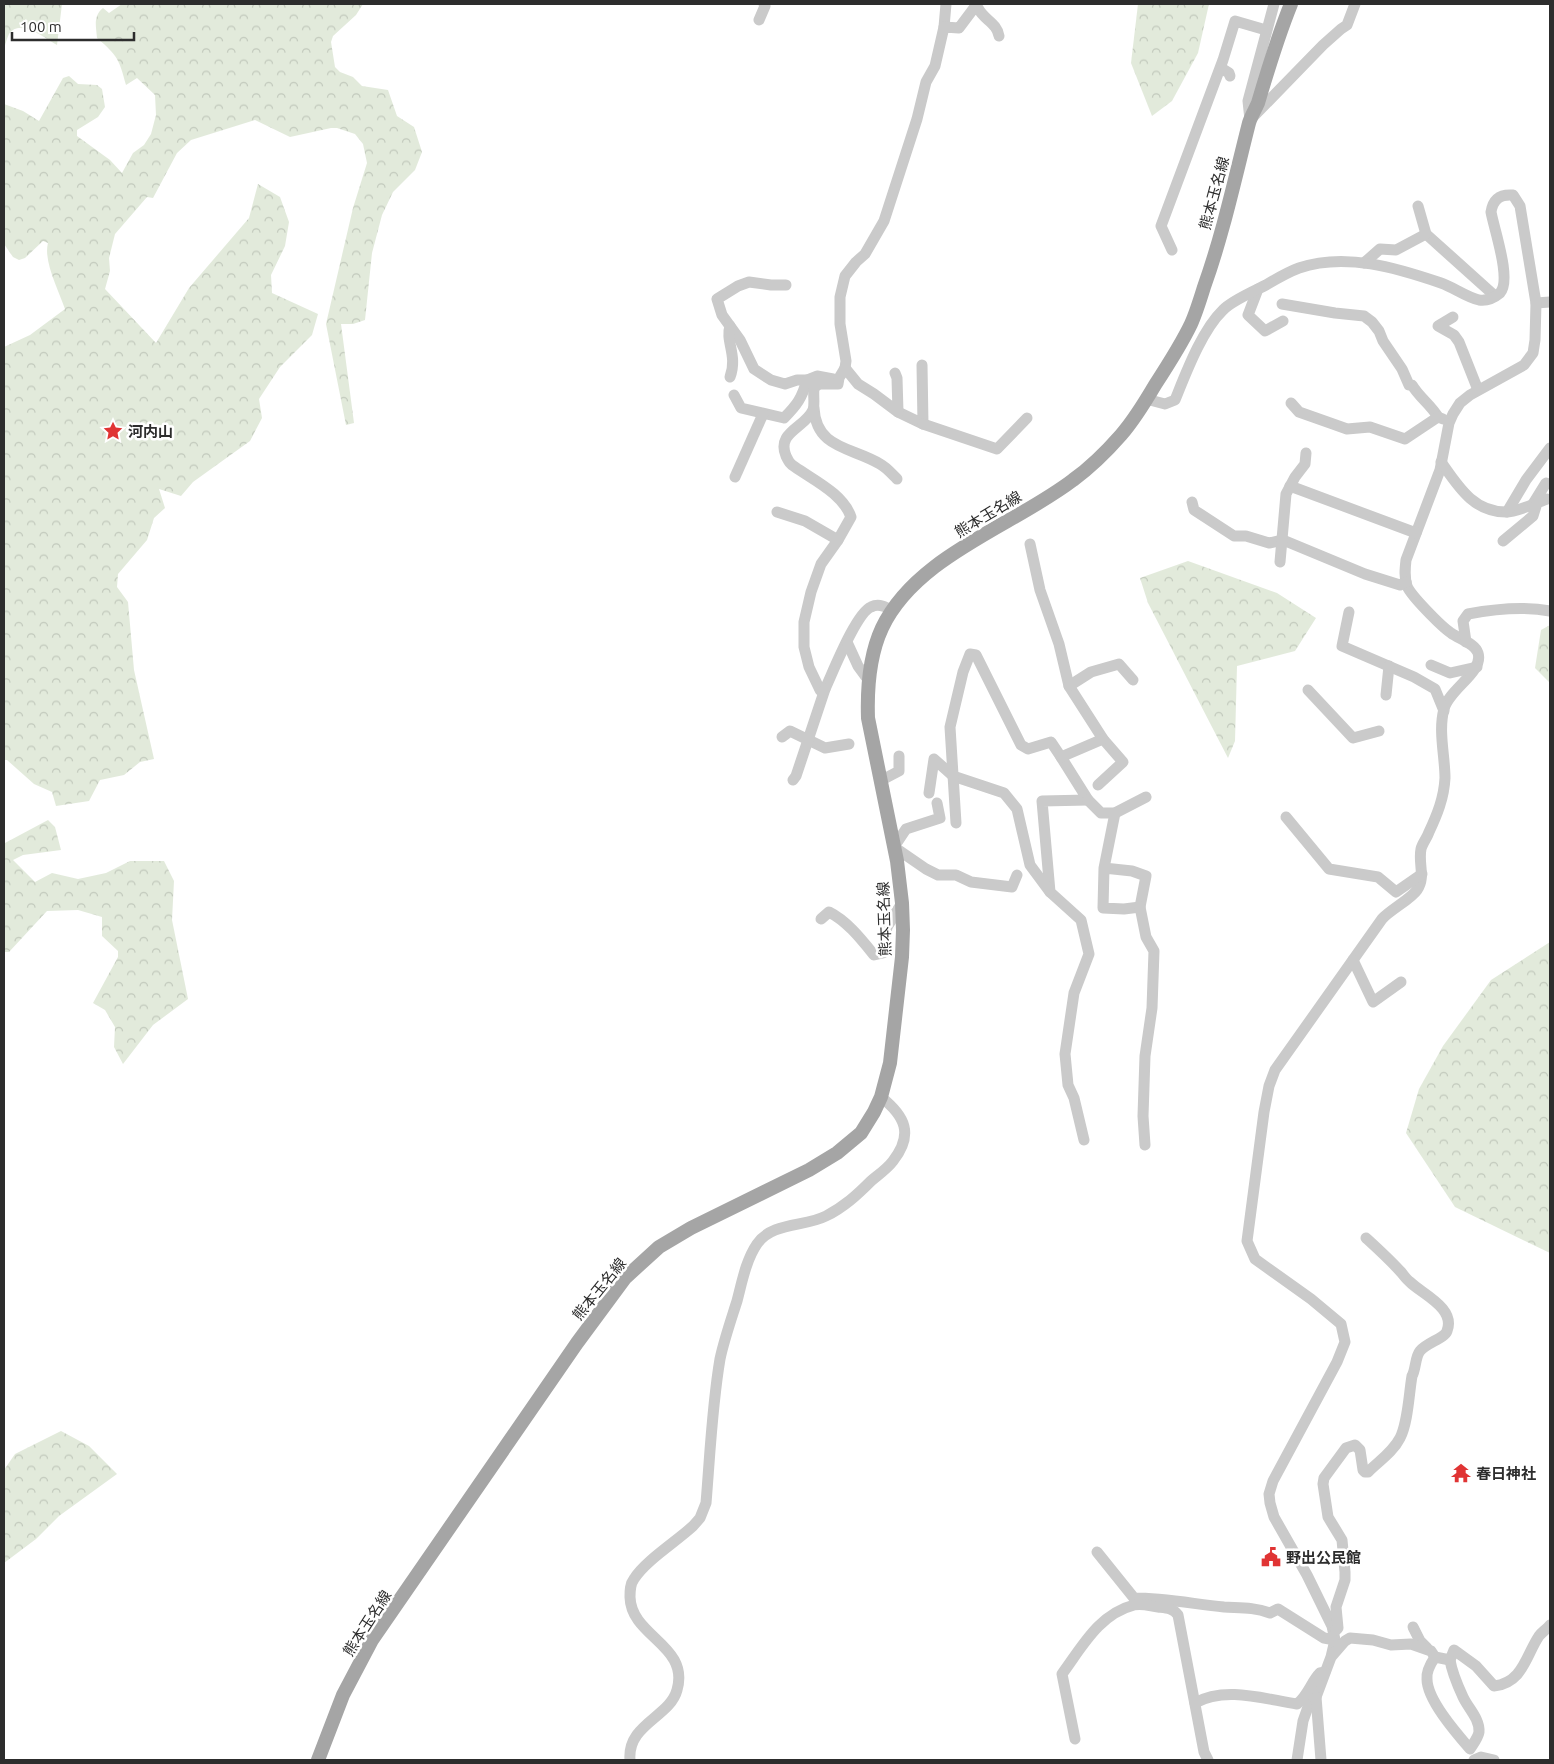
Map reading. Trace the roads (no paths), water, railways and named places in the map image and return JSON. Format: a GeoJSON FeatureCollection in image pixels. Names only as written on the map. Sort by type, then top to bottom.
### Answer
{"type":"FeatureCollection","features":[{"type":"Feature","properties":{"kind":"main road","name":"熊本玉名線"},"geometry":{"type":"LineString","coordinates":[[318,1760],[343,1695],[372,1640],[577,1343],[625,1278],[659,1247],[725,1210],[809,1170],[837,1153],[861,1133],[874,1112],[881,1097],[890,1063],[902,957],[902,903],[894,847],[868,718],[869,681],[876,645],[882,628],[912,587],[935,567],[1073,480],[1101,456],[1122,433],[1146,399],[1175,354],[1191,324],[1211,269],[1250,120],[1279,35],[1292,4]]}},
{"type":"Feature","properties":{"kind":"street"},"geometry":{"type":"LineString","coordinates":[[759,20],[765,6],[764,4]]}},
{"type":"Feature","properties":{"kind":"street"},"geometry":{"type":"LineString","coordinates":[[897,479],[881,464],[828,440],[820,431],[815,417],[814,388],[818,384],[838,384],[842,373],[846,361],[840,324],[840,297],[845,276],[865,254],[884,221],[926,82],[935,66],[944,27],[946,4]]}},
{"type":"Feature","properties":{"kind":"street"},"geometry":{"type":"LineString","coordinates":[[1250,120],[1248,101],[1274,4]]}},
{"type":"Feature","properties":{"kind":"street"},"geometry":{"type":"LineString","coordinates":[[1250,120],[1323,45],[1347,24],[1355,4]]}},
{"type":"Feature","properties":{"kind":"street"},"geometry":{"type":"LineString","coordinates":[[944,27],[959,28],[974,8],[978,8],[982,16],[998,29],[999,36]]}},
{"type":"Feature","properties":{"kind":"street"},"geometry":{"type":"LineString","coordinates":[[1172,250],[1161,226],[1221,68],[1235,21],[1266,30]]}},
{"type":"Feature","properties":{"kind":"street"},"geometry":{"type":"LineString","coordinates":[[1221,68],[1229,73],[1230,76]]}},
{"type":"Feature","properties":{"kind":"street"},"geometry":{"type":"LineString","coordinates":[[1146,399],[1165,404],[1175,400],[1190,362],[1223,309],[1300,268],[1336,261],[1364,263],[1442,283],[1478,300],[1486,300],[1495,296],[1502,291],[1504,272],[1491,212],[1492,205],[1497,198],[1504,194],[1513,195],[1520,206],[1536,302],[1535,340],[1532,353],[1524,365],[1478,390],[1460,403],[1450,421],[1440,470],[1406,560],[1404,573],[1407,587],[1413,595],[1450,633],[1466,642],[1478,652],[1477,667],[1452,693],[1444,711],[1442,732],[1445,778],[1443,796],[1440,808],[1421,848],[1421,882],[1416,892],[1390,910],[1382,919],[1275,1070],[1269,1086],[1264,1112],[1247,1241],[1255,1259],[1311,1299],[1341,1324],[1345,1342],[1338,1362],[1274,1481],[1269,1494],[1274,1517],[1307,1575],[1332,1626],[1334,1637]]}},
{"type":"Feature","properties":{"kind":"street"},"geometry":{"type":"LineString","coordinates":[[1418,206],[1426,234],[1495,296]]}},
{"type":"Feature","properties":{"kind":"street"},"geometry":{"type":"LineString","coordinates":[[1364,263],[1380,249],[1396,250],[1426,234]]}},
{"type":"Feature","properties":{"kind":"street"},"geometry":{"type":"LineString","coordinates":[[786,285],[749,282],[738,286],[717,299],[722,315],[740,340],[754,369],[771,380],[786,384],[817,376],[831,379],[842,373]]}},
{"type":"Feature","properties":{"kind":"street"},"geometry":{"type":"LineString","coordinates":[[1258,290],[1248,315],[1265,331],[1283,321]]}},
{"type":"Feature","properties":{"kind":"street"},"geometry":{"type":"LineString","coordinates":[[1536,302],[1550,302]]}},
{"type":"Feature","properties":{"kind":"street"},"geometry":{"type":"LineString","coordinates":[[1282,304],[1335,314],[1364,316],[1379,331],[1383,341],[1402,369],[1409,385],[1412,385],[1438,417],[1450,421]]}},
{"type":"Feature","properties":{"kind":"street"},"geometry":{"type":"LineString","coordinates":[[1454,317],[1438,326],[1454,335],[1460,342],[1478,390]]}},
{"type":"Feature","properties":{"kind":"street"},"geometry":{"type":"LineString","coordinates":[[730,326],[728,332],[733,351],[733,369],[730,377]]}},
{"type":"Feature","properties":{"kind":"street"},"geometry":{"type":"LineString","coordinates":[[922,365],[923,424]]}},
{"type":"Feature","properties":{"kind":"street"},"geometry":{"type":"LineString","coordinates":[[895,372],[897,378],[898,412]]}},
{"type":"Feature","properties":{"kind":"street"},"geometry":{"type":"LineString","coordinates":[[842,373],[898,412],[923,424],[998,449],[1027,418]]}},
{"type":"Feature","properties":{"kind":"street"},"geometry":{"type":"LineString","coordinates":[[734,396],[741,408],[784,418],[795,408],[803,396],[807,380]]}},
{"type":"Feature","properties":{"kind":"street"},"geometry":{"type":"LineString","coordinates":[[1290,403],[1300,412],[1333,424],[1347,428],[1370,427],[1405,438],[1438,417]]}},
{"type":"Feature","properties":{"kind":"street"},"geometry":{"type":"LineString","coordinates":[[814,408],[811,414],[786,437],[784,444],[785,452],[789,463],[840,499],[848,507],[851,518],[821,564],[810,592],[804,622],[804,647],[809,667],[820,690],[825,689]]}},
{"type":"Feature","properties":{"kind":"street"},"geometry":{"type":"LineString","coordinates":[[735,478],[764,414]]}},
{"type":"Feature","properties":{"kind":"street"},"geometry":{"type":"LineString","coordinates":[[1507,512],[1526,480],[1550,448]]}},
{"type":"Feature","properties":{"kind":"street"},"geometry":{"type":"LineString","coordinates":[[1280,562],[1286,494],[1294,477],[1305,464],[1306,453]]}},
{"type":"Feature","properties":{"kind":"street"},"geometry":{"type":"LineString","coordinates":[[1441,462],[1464,495],[1484,508],[1507,512],[1539,502]]}},
{"type":"Feature","properties":{"kind":"street"},"geometry":{"type":"LineString","coordinates":[[1503,540],[1533,516],[1546,483]]}},
{"type":"Feature","properties":{"kind":"street"},"geometry":{"type":"LineString","coordinates":[[1290,486],[1416,533]]}},
{"type":"Feature","properties":{"kind":"street"},"geometry":{"type":"LineString","coordinates":[[1192,502],[1194,510],[1234,536],[1246,536],[1270,543],[1283,540],[1365,574],[1400,585],[1406,582]]}},
{"type":"Feature","properties":{"kind":"street"},"geometry":{"type":"LineString","coordinates":[[777,512],[805,522],[838,540]]}},
{"type":"Feature","properties":{"kind":"street"},"geometry":{"type":"LineString","coordinates":[[1030,544],[1040,590],[1058,644],[1069,686],[1103,739],[1123,762],[1098,785]]}},
{"type":"Feature","properties":{"kind":"street"},"geometry":{"type":"LineString","coordinates":[[793,780],[809,741],[825,689],[859,618],[870,607],[880,605],[893,611]]}},
{"type":"Feature","properties":{"kind":"street"},"geometry":{"type":"LineString","coordinates":[[1466,642],[1463,622],[1468,614],[1495,609],[1535,608],[1550,611]]}},
{"type":"Feature","properties":{"kind":"street"},"geometry":{"type":"LineString","coordinates":[[1349,612],[1342,646],[1414,677],[1435,689],[1444,711]]}},
{"type":"Feature","properties":{"kind":"street"},"geometry":{"type":"LineString","coordinates":[[847,642],[858,666],[869,681]]}},
{"type":"Feature","properties":{"kind":"street"},"geometry":{"type":"LineString","coordinates":[[956,823],[950,727],[963,672],[970,654],[976,655],[1020,745],[1028,749],[1052,742],[1060,758],[1088,800],[1101,813],[1114,813],[1146,797]]}},
{"type":"Feature","properties":{"kind":"street"},"geometry":{"type":"LineString","coordinates":[[1069,686],[1091,672],[1119,664],[1134,680]]}},
{"type":"Feature","properties":{"kind":"street"},"geometry":{"type":"LineString","coordinates":[[1431,665],[1450,673],[1477,667]]}},
{"type":"Feature","properties":{"kind":"street"},"geometry":{"type":"LineString","coordinates":[[1386,695],[1389,666]]}},
{"type":"Feature","properties":{"kind":"street"},"geometry":{"type":"LineString","coordinates":[[1308,690],[1353,738],[1378,731]]}},
{"type":"Feature","properties":{"kind":"street"},"geometry":{"type":"LineString","coordinates":[[782,737],[790,731],[825,748],[849,744]]}},
{"type":"Feature","properties":{"kind":"street"},"geometry":{"type":"LineString","coordinates":[[1060,758],[1103,739]]}},
{"type":"Feature","properties":{"kind":"street"},"geometry":{"type":"LineString","coordinates":[[880,781],[899,771],[899,756]]}},
{"type":"Feature","properties":{"kind":"street"},"geometry":{"type":"LineString","coordinates":[[929,793],[934,759],[953,776],[1004,793],[1017,810],[1030,865],[1050,892],[1081,920],[1089,954],[1074,993],[1065,1054],[1068,1085],[1074,1098],[1084,1140]]}},
{"type":"Feature","properties":{"kind":"street"},"geometry":{"type":"LineString","coordinates":[[1050,892],[1042,801],[1088,800]]}},
{"type":"Feature","properties":{"kind":"street"},"geometry":{"type":"LineString","coordinates":[[937,803],[940,818],[906,829],[894,847],[938,875],[956,875],[971,882],[1012,887],[1017,876]]}},
{"type":"Feature","properties":{"kind":"street"},"geometry":{"type":"LineString","coordinates":[[1114,813],[1104,868],[1103,908],[1124,909],[1140,907]]}},
{"type":"Feature","properties":{"kind":"street"},"geometry":{"type":"LineString","coordinates":[[1286,817],[1329,869],[1378,877],[1396,892],[1422,874]]}},
{"type":"Feature","properties":{"kind":"street"},"geometry":{"type":"LineString","coordinates":[[1104,868],[1132,871],[1146,876],[1140,907],[1146,937],[1154,951],[1152,1008],[1145,1056],[1143,1116],[1145,1145]]}},
{"type":"Feature","properties":{"kind":"street"},"geometry":{"type":"LineString","coordinates":[[821,919],[829,912],[835,915],[858,936],[874,956],[883,953],[887,927],[902,903]]}},
{"type":"Feature","properties":{"kind":"street"},"geometry":{"type":"LineString","coordinates":[[1353,960],[1373,1002],[1401,982]]}},
{"type":"Feature","properties":{"kind":"street"},"geometry":{"type":"LineString","coordinates":[[630,1760],[632,1743],[642,1728],[669,1703],[677,1691],[678,1678],[676,1664],[670,1652],[643,1627],[634,1614],[630,1604],[630,1590],[633,1580],[643,1567],[694,1526],[700,1518],[706,1503],[715,1389],[721,1356],[746,1269],[758,1243],[767,1234],[779,1229],[816,1221],[846,1205],[892,1162],[901,1149],[904,1139],[902,1117],[881,1097]]}},
{"type":"Feature","properties":{"kind":"street"},"geometry":{"type":"LineString","coordinates":[[1321,1760],[1316,1697],[1331,1657],[1334,1637],[1338,1628],[1336,1607],[1345,1580],[1342,1540],[1328,1517],[1323,1484],[1324,1478],[1350,1445],[1355,1445],[1360,1450],[1363,1470],[1365,1472],[1368,1472],[1385,1458],[1400,1439],[1412,1376],[1416,1370],[1418,1352],[1428,1343],[1444,1335],[1447,1332],[1448,1324],[1447,1317],[1435,1300],[1410,1282],[1366,1238]]}},
{"type":"Feature","properties":{"kind":"street"},"geometry":{"type":"LineString","coordinates":[[1097,1552],[1134,1598],[1256,1608],[1270,1613],[1278,1609],[1324,1638],[1334,1637]]}},
{"type":"Feature","properties":{"kind":"street"},"geometry":{"type":"LineString","coordinates":[[1075,1738],[1062,1674],[1097,1627],[1108,1617],[1134,1605],[1141,1604],[1172,1609],[1178,1615],[1204,1752],[1208,1760]]}},
{"type":"Feature","properties":{"kind":"street"},"geometry":{"type":"LineString","coordinates":[[1433,1654],[1426,1679],[1430,1692],[1448,1723],[1470,1749],[1479,1734],[1479,1727],[1452,1673],[1450,1660],[1454,1650],[1476,1666],[1494,1686],[1501,1685],[1510,1680],[1523,1668],[1539,1637],[1550,1625]]}},
{"type":"Feature","properties":{"kind":"street"},"geometry":{"type":"LineString","coordinates":[[1413,1628],[1420,1641],[1433,1654]]}},
{"type":"Feature","properties":{"kind":"street"},"geometry":{"type":"LineString","coordinates":[[1331,1657],[1350,1638],[1373,1640],[1391,1645],[1411,1644],[1450,1660]]}},
{"type":"Feature","properties":{"kind":"street"},"geometry":{"type":"LineString","coordinates":[[1195,1703],[1206,1696],[1233,1694],[1297,1704],[1304,1699],[1313,1680],[1320,1672],[1325,1672]]}},
{"type":"Feature","properties":{"kind":"street"},"geometry":{"type":"LineString","coordinates":[[1297,1760],[1303,1721],[1309,1704],[1316,1697]]}},
{"type":"Feature","properties":{"kind":"street"},"geometry":{"type":"LineString","coordinates":[[1474,1760],[1481,1757],[1494,1760]]}},
{"type":"Feature","properties":{"kind":"place","name":"河内山"},"geometry":{"type":"Point","coordinates":[113,431]}},
{"type":"Feature","properties":{"kind":"place","name":"春日神社"},"geometry":{"type":"Point","coordinates":[1461,1473]}},
{"type":"Feature","properties":{"kind":"place","name":"野出公民館"},"geometry":{"type":"Point","coordinates":[1271,1557]}}]}
